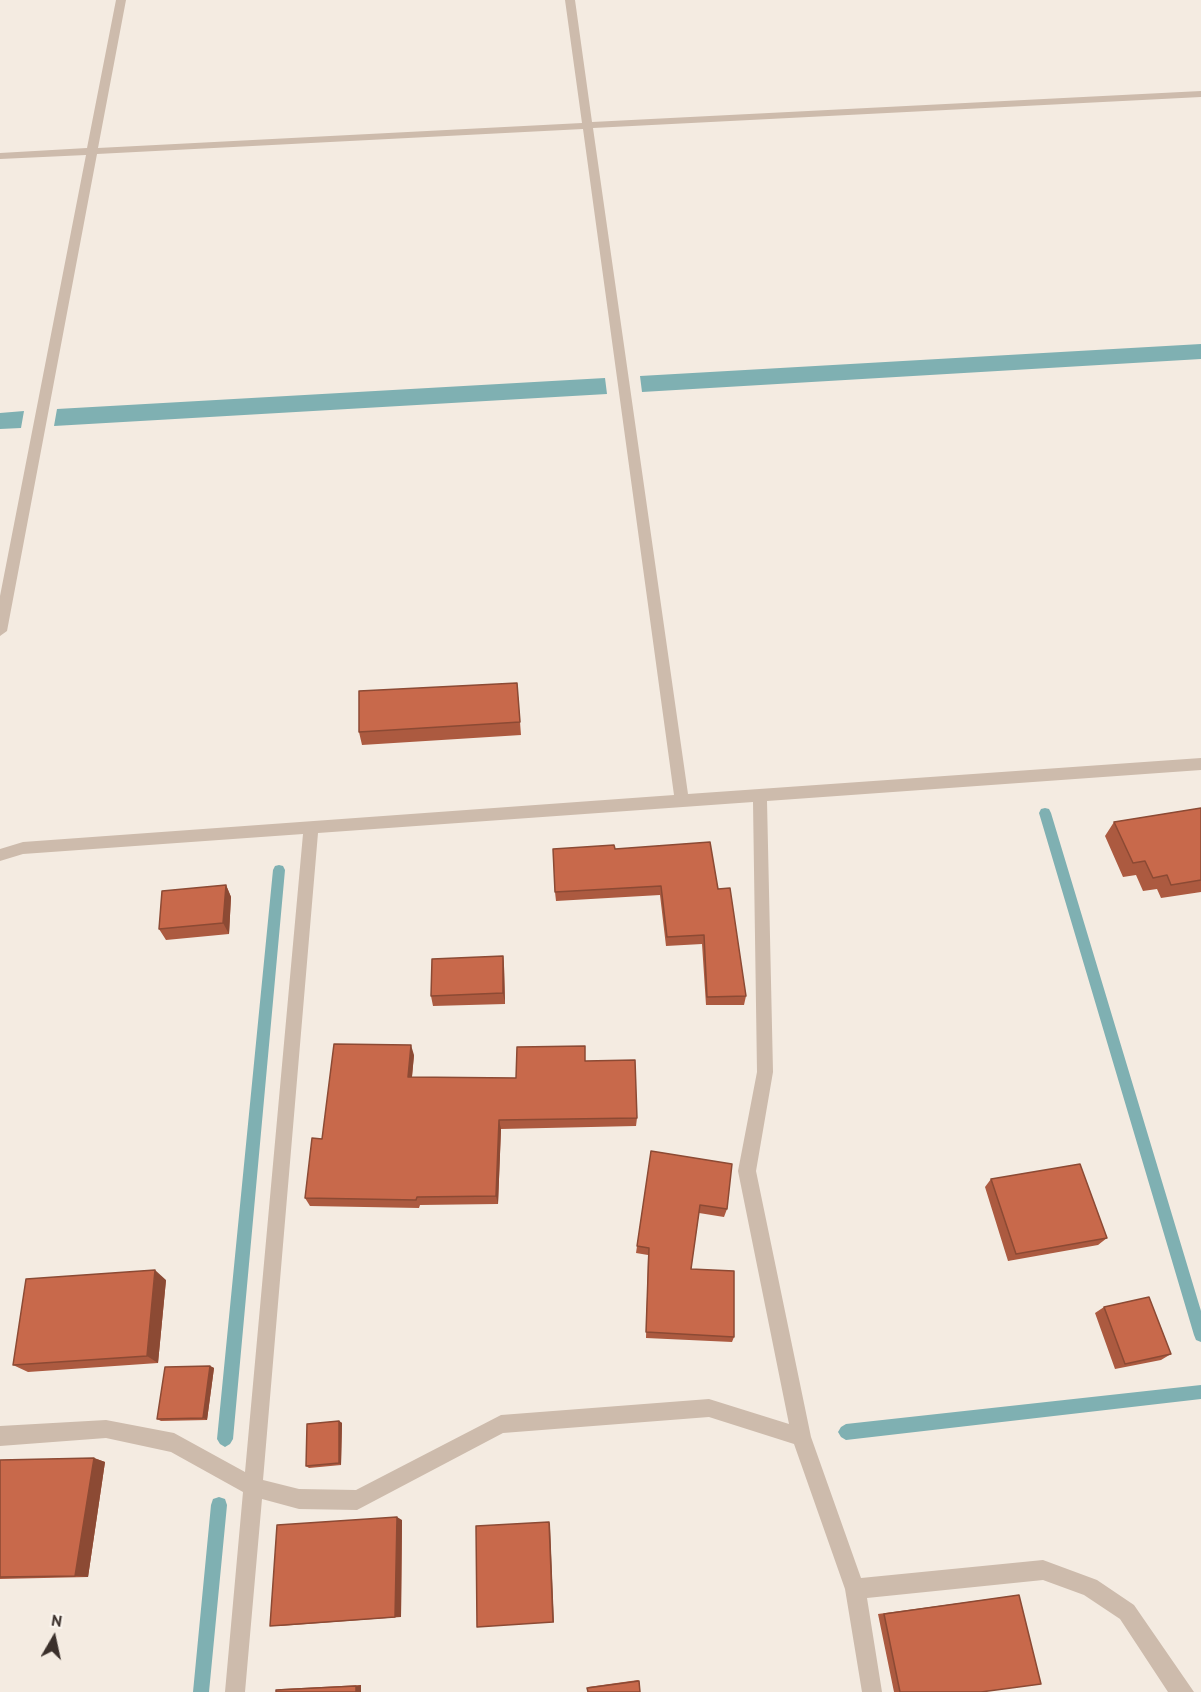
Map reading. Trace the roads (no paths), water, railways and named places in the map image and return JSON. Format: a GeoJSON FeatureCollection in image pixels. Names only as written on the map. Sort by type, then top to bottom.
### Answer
{"type":"FeatureCollection","features":[{"type":"Feature","properties":{"kind":"street"},"geometry":{"type":"LineString","coordinates":[[0,630],[121,0]]}},
{"type":"Feature","properties":{"kind":"street"},"geometry":{"type":"LineString","coordinates":[[570,0],[682,801]]}},
{"type":"Feature","properties":{"kind":"street"},"geometry":{"type":"LineString","coordinates":[[0,156],[1201,94]]}},
{"type":"Feature","properties":{"kind":"street"},"geometry":{"type":"LineString","coordinates":[[0,855],[23,848],[1201,764]]}},
{"type":"Feature","properties":{"kind":"street"},"geometry":{"type":"LineString","coordinates":[[760,796],[765,1072],[747,1172],[801,1437],[855,1589],[872,1692]]}},
{"type":"Feature","properties":{"kind":"street"},"geometry":{"type":"LineString","coordinates":[[235,1692],[311,827]]}},
{"type":"Feature","properties":{"kind":"street"},"geometry":{"type":"LineString","coordinates":[[0,1436],[106,1429],[174,1443],[253,1487],[299,1499],[357,1500],[501,1424],[709,1408],[801,1437]]}},
{"type":"Feature","properties":{"kind":"street"},"geometry":{"type":"LineString","coordinates":[[855,1589],[1043,1570],[1090,1587],[1127,1612],[1178,1688],[1184,1692]]}},
{"type":"Feature","properties":{"kind":"water"},"geometry":{"type":"Polygon","coordinates":[[[1201,344],[1201,359],[642,392],[640,376],[1201,344]]]}},
{"type":"Feature","properties":{"kind":"water"},"geometry":{"type":"Polygon","coordinates":[[[605,378],[607,394],[54,426],[57,409],[605,378]]]}},
{"type":"Feature","properties":{"kind":"water"},"geometry":{"type":"Polygon","coordinates":[[[24,411],[21,428],[0,429],[0,413],[24,411]]]}},
{"type":"Feature","properties":{"kind":"waterway"},"geometry":{"type":"LineString","coordinates":[[1045,813],[1201,1335]]}},
{"type":"Feature","properties":{"kind":"waterway"},"geometry":{"type":"LineString","coordinates":[[225,1439],[279,870]]}},
{"type":"Feature","properties":{"kind":"waterway"},"geometry":{"type":"LineString","coordinates":[[846,1432],[1201,1392]]}},
{"type":"Feature","properties":{"kind":"waterway"},"geometry":{"type":"LineString","coordinates":[[201,1692],[219,1505]]}}]}
